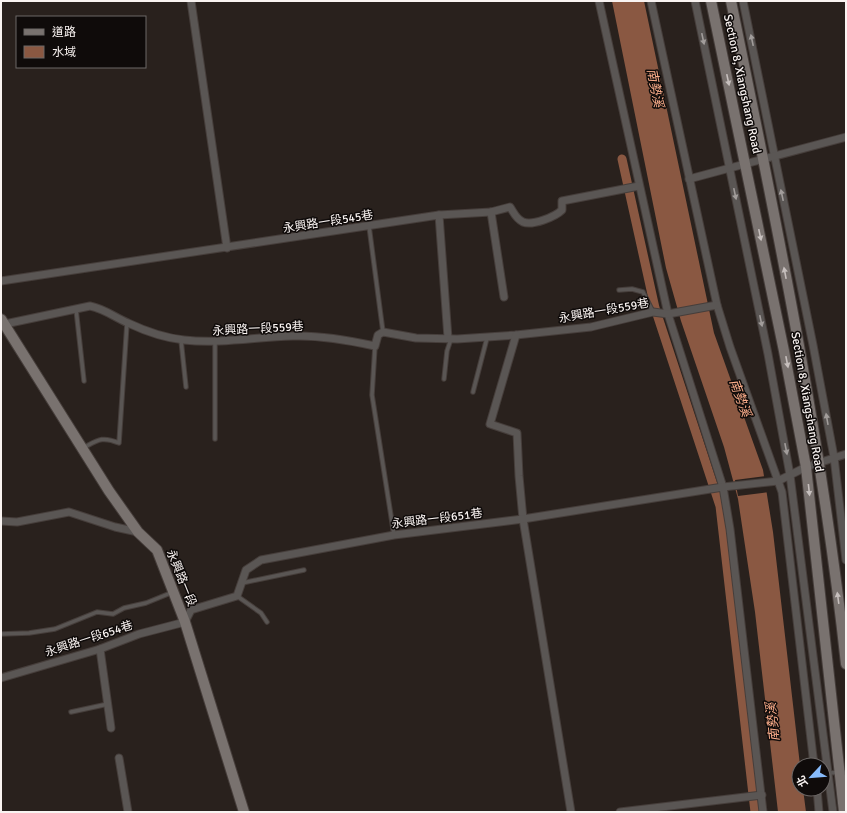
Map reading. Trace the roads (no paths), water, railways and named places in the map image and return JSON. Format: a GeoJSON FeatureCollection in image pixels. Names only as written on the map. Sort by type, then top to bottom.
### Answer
{"type":"FeatureCollection","features":[{"type":"Feature","properties":{"kind":"main road","name":"Section 8, Xiangshang Road"},"geometry":{"type":"LineString","coordinates":[[711,1],[806,467],[838,773],[844,812]]}},
{"type":"Feature","properties":{"kind":"main road","name":"Section 8, Xiangshang Road"},"geometry":{"type":"LineString","coordinates":[[731,1],[800,348],[819,463],[846,664]]}},
{"type":"Feature","properties":{"kind":"main road","name":"永興路一段"},"geometry":{"type":"LineString","coordinates":[[3,322],[82,449],[138,532],[157,550],[185,622],[244,812]]}},
{"type":"Feature","properties":{"kind":"street"},"geometry":{"type":"LineString","coordinates":[[191,1],[227,248]]}},
{"type":"Feature","properties":{"kind":"street"},"geometry":{"type":"LineString","coordinates":[[599,1],[638,186],[668,314],[723,487],[730,529],[764,812]]}},
{"type":"Feature","properties":{"kind":"street"},"geometry":{"type":"LineString","coordinates":[[651,1],[689,179],[713,306],[730,347],[778,481],[782,500],[813,757]]}},
{"type":"Feature","properties":{"kind":"street"},"geometry":{"type":"LineString","coordinates":[[695,1],[790,475],[838,773],[833,812]]}},
{"type":"Feature","properties":{"kind":"street"},"geometry":{"type":"LineString","coordinates":[[743,1],[813,345],[834,457],[846,560]]}},
{"type":"Feature","properties":{"kind":"street"},"geometry":{"type":"LineString","coordinates":[[689,179],[846,136]]}},
{"type":"Feature","properties":{"kind":"street","name":"永興路一段545巷"},"geometry":{"type":"LineString","coordinates":[[1,281],[439,215],[491,212],[510,207],[518,219],[524,223],[553,218],[562,210],[562,201],[638,186]]}},
{"type":"Feature","properties":{"kind":"street"},"geometry":{"type":"LineString","coordinates":[[491,212],[504,297]]}},
{"type":"Feature","properties":{"kind":"street"},"geometry":{"type":"LineString","coordinates":[[439,215],[450,338]]}},
{"type":"Feature","properties":{"kind":"street","name":"永興路一段559巷"},"geometry":{"type":"LineString","coordinates":[[3,322],[90,306],[102,308],[127,323],[166,337],[181,340],[214,343],[294,336],[344,339],[375,346]]}},
{"type":"Feature","properties":{"kind":"street","name":"永興路一段559巷"},"geometry":{"type":"LineString","coordinates":[[383,332],[416,338],[488,338],[591,327],[654,312],[668,314],[713,306]]}},
{"type":"Feature","properties":{"kind":"street"},"geometry":{"type":"LineString","coordinates":[[375,346],[378,335],[383,332]]}},
{"type":"Feature","properties":{"kind":"street"},"geometry":{"type":"LineString","coordinates":[[516,335],[490,424],[518,433],[519,476],[523,519],[571,812]]}},
{"type":"Feature","properties":{"kind":"street"},"geometry":{"type":"LineString","coordinates":[[778,481],[806,467],[846,454]]}},
{"type":"Feature","properties":{"kind":"street","name":"永興路一段651巷"},"geometry":{"type":"LineString","coordinates":[[237,596],[246,570],[261,560],[394,535],[523,519],[723,487],[778,481]]}},
{"type":"Feature","properties":{"kind":"street"},"geometry":{"type":"LineString","coordinates":[[1,521],[17,522],[69,512],[115,527],[138,532]]}},
{"type":"Feature","properties":{"kind":"street"},"geometry":{"type":"LineString","coordinates":[[185,622],[191,610],[237,596]]}},
{"type":"Feature","properties":{"kind":"street","name":"永興路一段654巷"},"geometry":{"type":"LineString","coordinates":[[1,678],[100,649],[139,634],[185,622]]}},
{"type":"Feature","properties":{"kind":"street"},"geometry":{"type":"LineString","coordinates":[[100,649],[111,728]]}},
{"type":"Feature","properties":{"kind":"street"},"geometry":{"type":"LineString","coordinates":[[119,758],[128,812]]}},
{"type":"Feature","properties":{"kind":"street"},"geometry":{"type":"LineString","coordinates":[[620,812],[762,795]]}},
{"type":"Feature","properties":{"kind":"street"},"geometry":{"type":"LineString","coordinates":[[818,797],[819,812]]}},
{"type":"Feature","properties":{"kind":"lane"},"geometry":{"type":"LineString","coordinates":[[369,226],[383,332]]}},
{"type":"Feature","properties":{"kind":"lane"},"geometry":{"type":"LineString","coordinates":[[619,290],[632,289],[643,292],[654,312]]}},
{"type":"Feature","properties":{"kind":"lane"},"geometry":{"type":"LineString","coordinates":[[75,308],[84,381]]}},
{"type":"Feature","properties":{"kind":"lane"},"geometry":{"type":"LineString","coordinates":[[82,449],[96,441],[106,438],[119,443],[127,323]]}},
{"type":"Feature","properties":{"kind":"lane"},"geometry":{"type":"LineString","coordinates":[[444,379],[450,338]]}},
{"type":"Feature","properties":{"kind":"lane"},"geometry":{"type":"LineString","coordinates":[[473,392],[488,338]]}},
{"type":"Feature","properties":{"kind":"lane"},"geometry":{"type":"LineString","coordinates":[[181,340],[186,387]]}},
{"type":"Feature","properties":{"kind":"lane"},"geometry":{"type":"LineString","coordinates":[[214,343],[215,439]]}},
{"type":"Feature","properties":{"kind":"lane"},"geometry":{"type":"LineString","coordinates":[[375,346],[372,395],[394,535]]}},
{"type":"Feature","properties":{"kind":"lane"},"geometry":{"type":"LineString","coordinates":[[241,583],[304,570]]}},
{"type":"Feature","properties":{"kind":"lane"},"geometry":{"type":"LineString","coordinates":[[1,634],[30,633],[55,629],[97,612],[113,614],[124,608],[146,603],[174,592]]}},
{"type":"Feature","properties":{"kind":"lane"},"geometry":{"type":"LineString","coordinates":[[237,596],[261,613],[267,622]]}},
{"type":"Feature","properties":{"kind":"lane"},"geometry":{"type":"LineString","coordinates":[[71,712],[108,704]]}},
{"type":"Feature","properties":{"kind":"water","name":"南勢溪"},"geometry":{"type":"Polygon","coordinates":[[[612,1],[644,1],[714,333],[763,470],[773,532],[799,757],[791,757],[791,797],[804,797],[806,812],[778,812],[755,612],[738,499],[724,447],[681,321],[666,268],[612,1]]]}},
{"type":"Feature","properties":{"kind":"waterway"},"geometry":{"type":"LineString","coordinates":[[622,159],[655,308],[720,506],[755,812]]}}]}
